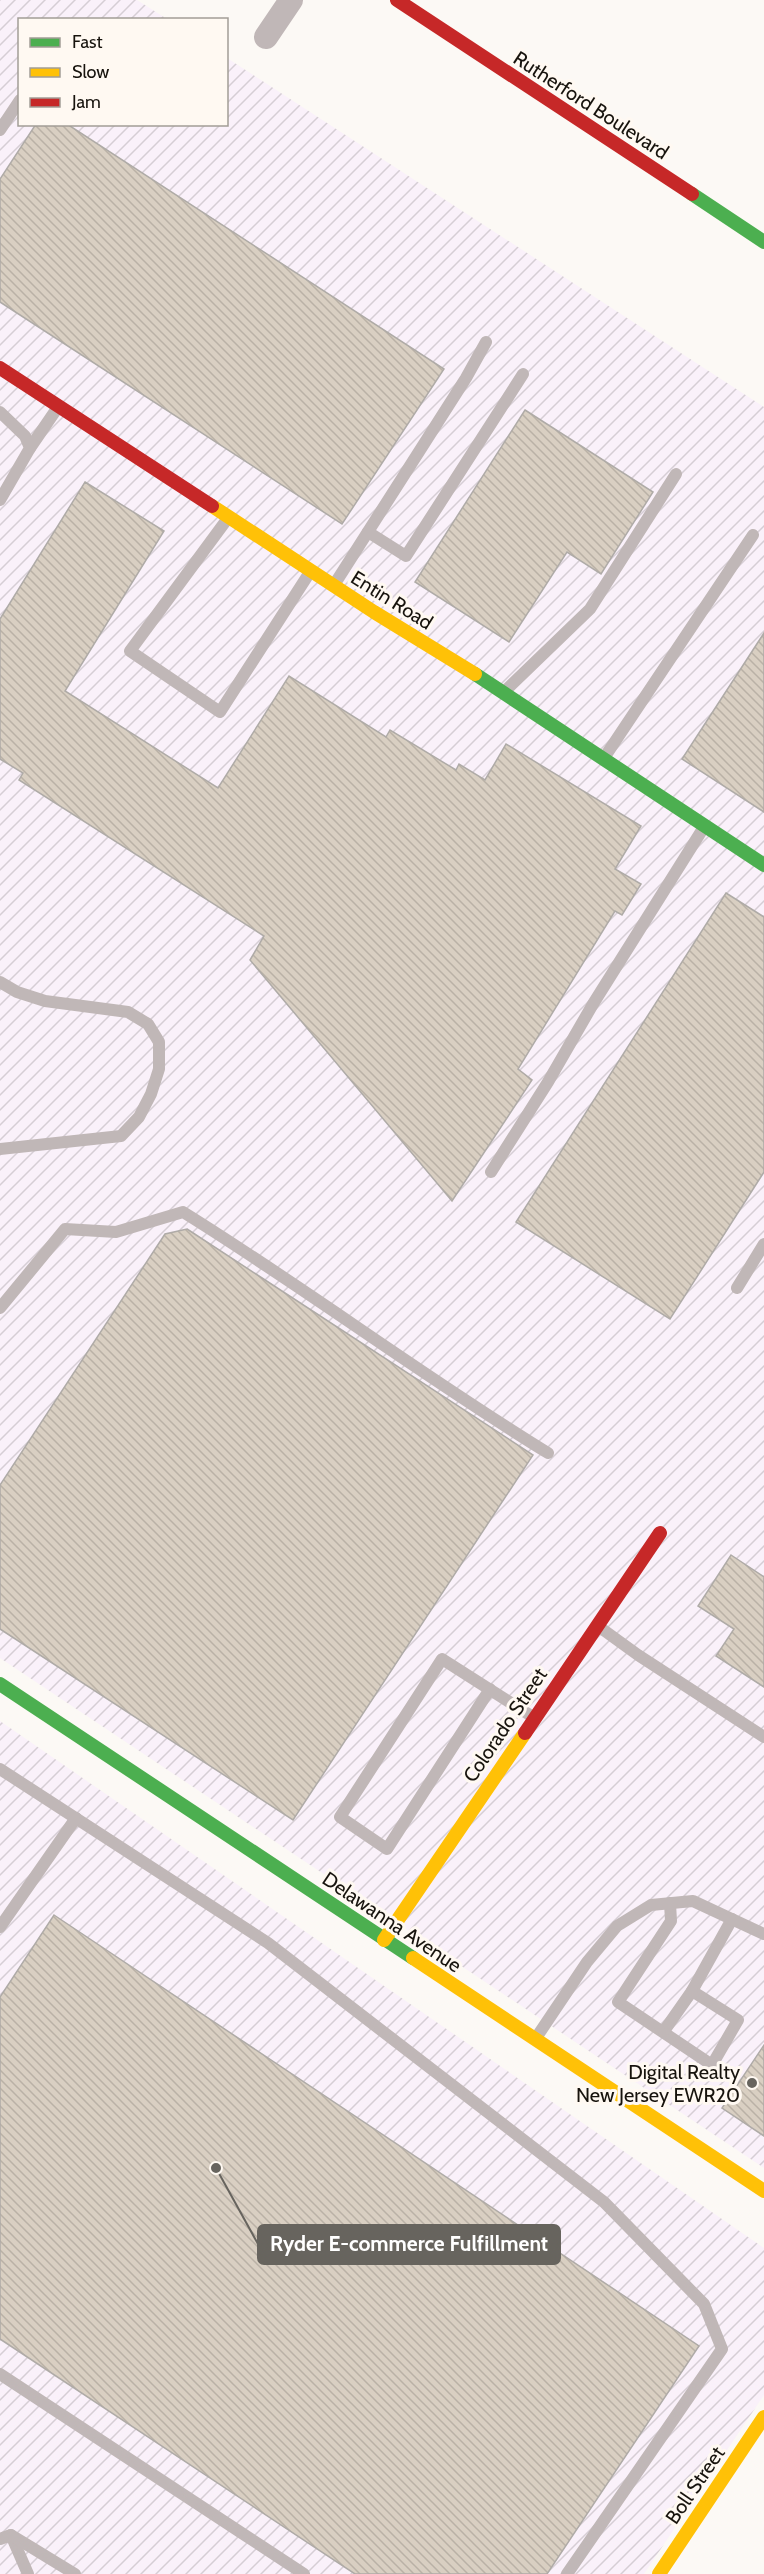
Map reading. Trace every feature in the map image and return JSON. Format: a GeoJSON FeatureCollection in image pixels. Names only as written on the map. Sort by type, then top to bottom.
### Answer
{"type":"FeatureCollection","features":[{"type":"Feature","properties":{"kind":"street"},"geometry":{"type":"LineString","coordinates":[[266,37],[291,0]]}},
{"type":"Feature","properties":{"kind":"street","name":"Rutherford Boulevard"},"geometry":{"type":"LineString","coordinates":[[397,0],[764,242]]}},
{"type":"Feature","properties":{"kind":"street","name":"Entin Road"},"geometry":{"type":"LineString","coordinates":[[0,368],[333,586],[504,692],[764,865]]}},
{"type":"Feature","properties":{"kind":"street","name":"Colorado Street"},"geometry":{"type":"LineString","coordinates":[[384,1940],[660,1533]]}},
{"type":"Feature","properties":{"kind":"street","name":"Delawanna Avenue"},"geometry":{"type":"LineString","coordinates":[[0,1684],[764,2191]]}},
{"type":"Feature","properties":{"kind":"street","name":"Boll Street"},"geometry":{"type":"LineString","coordinates":[[659,2574],[764,2417]]}},
{"type":"Feature","properties":{"kind":"lane"},"geometry":{"type":"LineString","coordinates":[[0,130],[18,103]]}},
{"type":"Feature","properties":{"kind":"lane"},"geometry":{"type":"LineString","coordinates":[[333,586],[486,342]]}},
{"type":"Feature","properties":{"kind":"lane"},"geometry":{"type":"LineString","coordinates":[[368,532],[406,556],[523,374]]}},
{"type":"Feature","properties":{"kind":"lane"},"geometry":{"type":"LineString","coordinates":[[0,500],[30,448],[58,407]]}},
{"type":"Feature","properties":{"kind":"lane"},"geometry":{"type":"LineString","coordinates":[[0,412],[25,436],[30,448]]}},
{"type":"Feature","properties":{"kind":"lane"},"geometry":{"type":"LineString","coordinates":[[504,692],[590,609],[676,474]]}},
{"type":"Feature","properties":{"kind":"lane"},"geometry":{"type":"LineString","coordinates":[[228,518],[130,651],[220,712],[310,571]]}},
{"type":"Feature","properties":{"kind":"lane"},"geometry":{"type":"LineString","coordinates":[[603,759],[753,535]]}},
{"type":"Feature","properties":{"kind":"lane"},"geometry":{"type":"LineString","coordinates":[[491,1172],[705,826]]}},
{"type":"Feature","properties":{"kind":"lane"},"geometry":{"type":"LineString","coordinates":[[0,982],[17,992],[45,1001],[128,1012],[148,1024],[159,1042],[159,1069],[151,1094],[139,1117],[121,1136],[0,1149]]}},
{"type":"Feature","properties":{"kind":"lane"},"geometry":{"type":"LineString","coordinates":[[0,1308],[65,1229],[116,1232],[183,1212],[255,1257],[498,1422],[548,1453]]}},
{"type":"Feature","properties":{"kind":"lane"},"geometry":{"type":"LineString","coordinates":[[737,1288],[764,1244]]}},
{"type":"Feature","properties":{"kind":"lane"},"geometry":{"type":"LineString","coordinates":[[597,1625],[638,1655],[764,1737]]}},
{"type":"Feature","properties":{"kind":"lane"},"geometry":{"type":"LineString","coordinates":[[490,1689],[387,1849],[340,1817],[442,1659],[490,1689],[534,1717]]}},
{"type":"Feature","properties":{"kind":"lane"},"geometry":{"type":"LineString","coordinates":[[0,1768],[267,1943],[604,2202],[704,2304],[722,2349],[567,2574]]}},
{"type":"Feature","properties":{"kind":"lane"},"geometry":{"type":"LineString","coordinates":[[0,1928],[76,1818]]}},
{"type":"Feature","properties":{"kind":"lane"},"geometry":{"type":"LineString","coordinates":[[535,2039],[587,1962],[617,1926],[651,1905],[693,1901],[764,1934]]}},
{"type":"Feature","properties":{"kind":"lane"},"geometry":{"type":"LineString","coordinates":[[670,1903],[671,1921],[618,2002],[712,2065],[738,2020],[692,1991]]}},
{"type":"Feature","properties":{"kind":"lane"},"geometry":{"type":"LineString","coordinates":[[664,2031],[692,1991],[732,1919]]}},
{"type":"Feature","properties":{"kind":"lane"},"geometry":{"type":"LineString","coordinates":[[0,2373],[304,2574]]}},
{"type":"Feature","properties":{"kind":"lane"},"geometry":{"type":"LineString","coordinates":[[6,2537],[28,2574]]}},
{"type":"Feature","properties":{"kind":"lane"},"geometry":{"type":"LineString","coordinates":[[6,2537],[75,2574]]}},
{"type":"Feature","properties":{"kind":"shaded area"},"geometry":{"type":"Polygon","coordinates":[[[0,0],[137,0],[165,18],[18,18],[18,126],[228,126],[228,59],[764,407],[764,2168],[0,1658],[0,0]]]}},
{"type":"Feature","properties":{"kind":"shaded area"},"geometry":{"type":"Polygon","coordinates":[[[0,1721],[764,2248],[764,2395],[644,2574],[0,2574],[0,1721]]]}},
{"type":"Feature","properties":{"kind":"building"},"geometry":{"type":"Polygon","coordinates":[[[35,126],[70,126],[444,369],[342,524],[0,302],[0,179],[35,126]]]}},
{"type":"Feature","properties":{"kind":"building"},"geometry":{"type":"Polygon","coordinates":[[[525,410],[653,492],[601,574],[567,552],[509,642],[415,582],[525,410]]]}},
{"type":"Feature","properties":{"kind":"building"},"geometry":{"type":"Polygon","coordinates":[[[85,482],[164,531],[65,691],[218,788],[289,676],[386,737],[390,730],[456,770],[459,764],[485,780],[506,744],[641,826],[615,869],[641,884],[622,915],[615,911],[518,1069],[532,1080],[452,1201],[250,960],[264,936],[19,780],[23,773],[0,759],[0,619],[85,482]]]}},
{"type":"Feature","properties":{"kind":"building"},"geometry":{"type":"Polygon","coordinates":[[[764,633],[764,812],[682,759],[764,633]]]}},
{"type":"Feature","properties":{"kind":"building"},"geometry":{"type":"Polygon","coordinates":[[[726,893],[764,917],[764,1172],[670,1319],[516,1222],[726,893]]]}},
{"type":"Feature","properties":{"kind":"building"},"geometry":{"type":"Polygon","coordinates":[[[187,1229],[533,1455],[293,1820],[0,1629],[0,1485],[165,1234],[187,1229]]]}},
{"type":"Feature","properties":{"kind":"building"},"geometry":{"type":"Polygon","coordinates":[[[731,1555],[764,1577],[764,1687],[716,1656],[734,1629],[698,1606],[731,1555]]]}},
{"type":"Feature","properties":{"kind":"building"},"geometry":{"type":"Polygon","coordinates":[[[54,1915],[699,2346],[547,2574],[355,2574],[0,2339],[0,1997],[54,1915]]]}},
{"type":"Feature","properties":{"kind":"building","name":"Digital Realty New Jersey EWR20"},"geometry":{"type":"Polygon","coordinates":[[[764,2045],[764,2136],[722,2108],[764,2045]]]}},
{"type":"Feature","properties":{"kind":"traffic: fast"},"geometry":{"type":"LineString","coordinates":[[692,194],[764,242]]}},
{"type":"Feature","properties":{"kind":"traffic: fast"},"geometry":{"type":"LineString","coordinates":[[475,674],[764,865]]}},
{"type":"Feature","properties":{"kind":"traffic: fast"},"geometry":{"type":"LineString","coordinates":[[0,1684],[413,1958]]}},
{"type":"Feature","properties":{"kind":"traffic: slow"},"geometry":{"type":"LineString","coordinates":[[212,506],[374,612],[475,674]]}},
{"type":"Feature","properties":{"kind":"traffic: slow"},"geometry":{"type":"LineString","coordinates":[[384,1940],[525,1733]]}},
{"type":"Feature","properties":{"kind":"traffic: slow"},"geometry":{"type":"LineString","coordinates":[[413,1958],[764,2191]]}},
{"type":"Feature","properties":{"kind":"traffic: slow"},"geometry":{"type":"LineString","coordinates":[[659,2574],[764,2417]]}},
{"type":"Feature","properties":{"kind":"traffic: jam"},"geometry":{"type":"LineString","coordinates":[[397,0],[692,194]]}},
{"type":"Feature","properties":{"kind":"traffic: jam"},"geometry":{"type":"LineString","coordinates":[[0,368],[212,506]]}},
{"type":"Feature","properties":{"kind":"traffic: jam"},"geometry":{"type":"LineString","coordinates":[[525,1733],[660,1533]]}},
{"type":"Feature","properties":{"kind":"place","name":"Digital Realty New Jersey EWR20"},"geometry":{"type":"Point","coordinates":[752,2083]}},
{"type":"Feature","properties":{"kind":"place","name":"Ryder E-commerce Fulfillment"},"geometry":{"type":"Point","coordinates":[216,2168]}}]}
